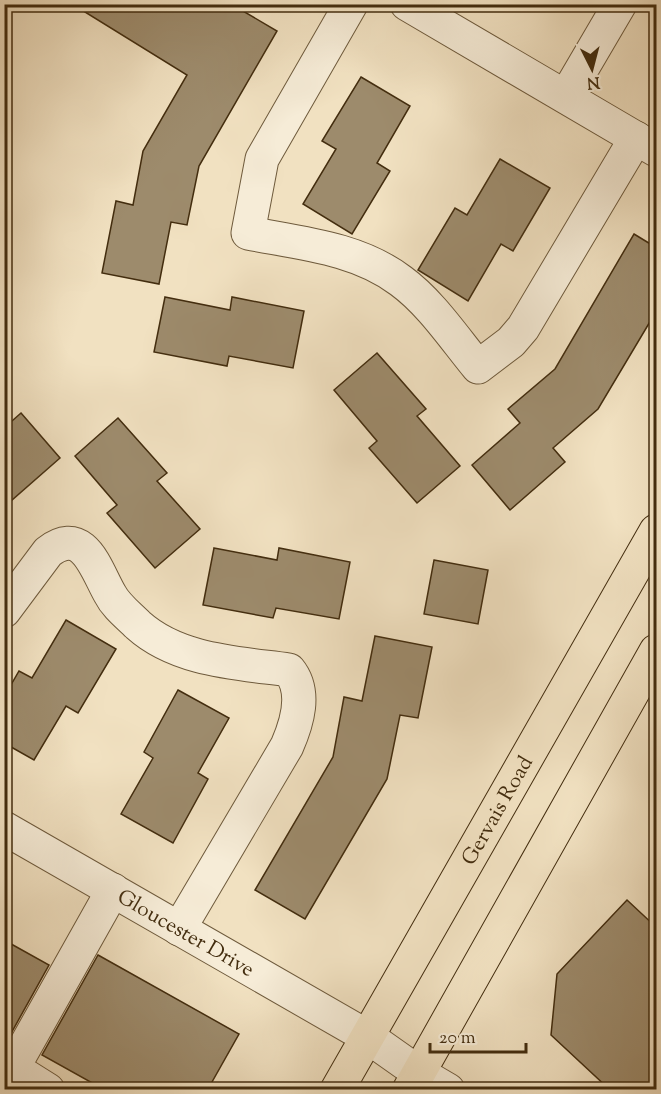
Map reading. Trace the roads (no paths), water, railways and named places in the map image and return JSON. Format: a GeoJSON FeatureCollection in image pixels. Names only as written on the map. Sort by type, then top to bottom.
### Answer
{"type":"FeatureCollection","features":[{"type":"Feature","properties":{"kind":"main road","name":"Gervais Road"},"geometry":{"type":"LineString","coordinates":[[337,1089],[657,531]]}},
{"type":"Feature","properties":{"kind":"main road"},"geometry":{"type":"LineString","coordinates":[[414,1081],[657,651]]}},
{"type":"Feature","properties":{"kind":"street"},"geometry":{"type":"LineString","coordinates":[[351,4],[262,159],[248,233],[343,253],[384,269],[417,294],[478,367],[511,342],[523,328],[646,144],[407,4]]}},
{"type":"Feature","properties":{"kind":"street"},"geometry":{"type":"LineString","coordinates":[[566,96],[620,4]]}},
{"type":"Feature","properties":{"kind":"street"},"geometry":{"type":"LineString","coordinates":[[4,611],[48,552],[55,546],[74,544],[84,548],[91,557],[119,608],[159,640],[201,657],[289,670],[296,678],[299,699],[294,729],[287,746],[179,929]]}},
{"type":"Feature","properties":{"kind":"street","name":"Gloucester Drive"},"geometry":{"type":"LineString","coordinates":[[4,828],[368,1037],[414,1081],[448,1089]]}},
{"type":"Feature","properties":{"kind":"street"},"geometry":{"type":"LineString","coordinates":[[48,1089],[9,1069],[113,890]]}}]}
